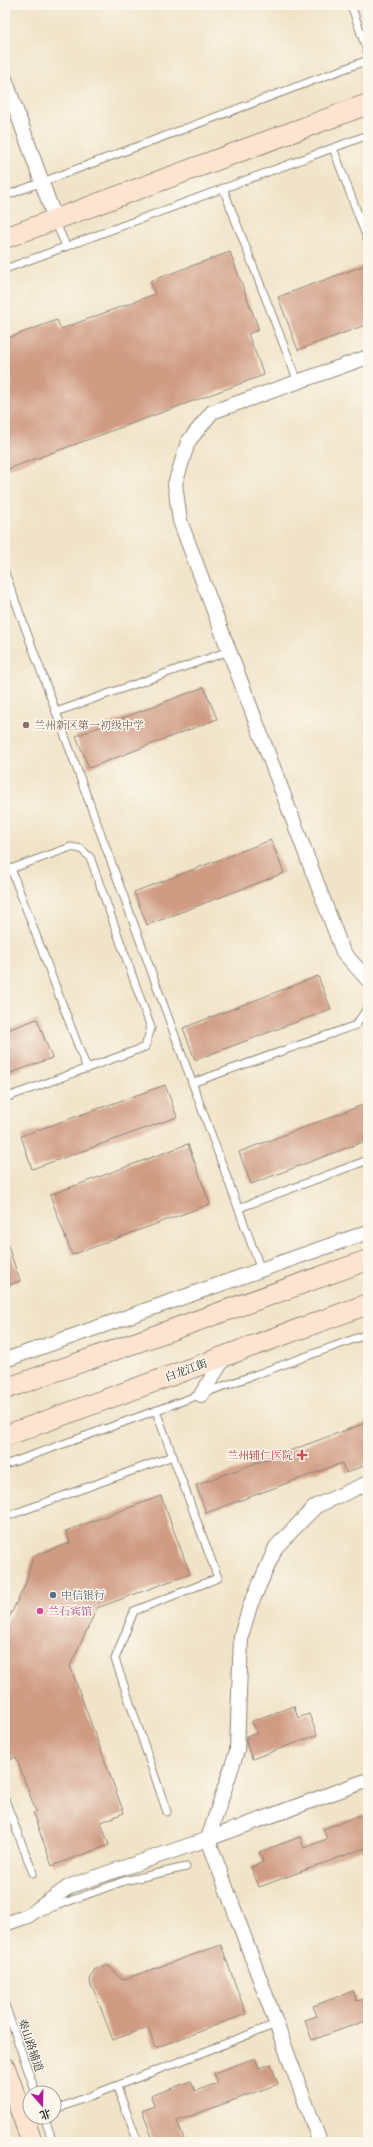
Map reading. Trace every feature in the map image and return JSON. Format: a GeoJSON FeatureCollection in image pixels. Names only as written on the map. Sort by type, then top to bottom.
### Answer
{"type":"FeatureCollection","features":[{"type":"Feature","properties":{"kind":"main road"},"geometry":{"type":"LineString","coordinates":[[5,238],[368,104]]}},
{"type":"Feature","properties":{"kind":"main road"},"geometry":{"type":"LineString","coordinates":[[5,1389],[368,1260]]}},
{"type":"Feature","properties":{"kind":"main road","name":"白龙江街"},"geometry":{"type":"LineString","coordinates":[[5,1436],[368,1304]]}},
{"type":"Feature","properties":{"kind":"main road"},"geometry":{"type":"LineString","coordinates":[[5,2068],[32,2142]]}},
{"type":"Feature","properties":{"kind":"street"},"geometry":{"type":"LineString","coordinates":[[5,79],[55,219]]}},
{"type":"Feature","properties":{"kind":"street"},"geometry":{"type":"LineString","coordinates":[[368,357],[212,412],[188,442],[175,484],[180,521],[342,952],[368,980]]}},
{"type":"Feature","properties":{"kind":"street"},"geometry":{"type":"LineString","coordinates":[[5,1360],[368,1232]]}},
{"type":"Feature","properties":{"kind":"street"},"geometry":{"type":"LineString","coordinates":[[200,1395],[226,1355]]}},
{"type":"Feature","properties":{"kind":"street"},"geometry":{"type":"LineString","coordinates":[[320,2142],[208,1839],[237,1751],[241,1636],[250,1606],[276,1548],[316,1506],[368,1483]]}},
{"type":"Feature","properties":{"kind":"street"},"geometry":{"type":"LineString","coordinates":[[5,1924],[28,1916],[70,1886],[208,1839],[368,1780]]}},
{"type":"Feature","properties":{"kind":"lane"},"geometry":{"type":"LineString","coordinates":[[351,5],[368,53]]}},
{"type":"Feature","properties":{"kind":"lane"},"geometry":{"type":"LineString","coordinates":[[5,196],[368,60]]}},
{"type":"Feature","properties":{"kind":"lane"},"geometry":{"type":"LineString","coordinates":[[5,269],[368,135]]}},
{"type":"Feature","properties":{"kind":"lane"},"geometry":{"type":"LineString","coordinates":[[334,148],[368,241]]}},
{"type":"Feature","properties":{"kind":"lane"},"geometry":{"type":"LineString","coordinates":[[224,188],[298,382]]}},
{"type":"Feature","properties":{"kind":"lane"},"geometry":{"type":"LineString","coordinates":[[55,219],[66,246]]}},
{"type":"Feature","properties":{"kind":"lane"},"geometry":{"type":"LineString","coordinates":[[5,573],[261,1270]]}},
{"type":"Feature","properties":{"kind":"lane"},"geometry":{"type":"LineString","coordinates":[[56,712],[229,651]]}},
{"type":"Feature","properties":{"kind":"lane"},"geometry":{"type":"LineString","coordinates":[[5,1098],[145,1047],[151,1028],[90,857],[81,850],[71,847],[8,870],[86,1068]]}},
{"type":"Feature","properties":{"kind":"lane"},"geometry":{"type":"LineString","coordinates":[[192,1083],[356,1025],[368,1007]]}},
{"type":"Feature","properties":{"kind":"lane"},"geometry":{"type":"LineString","coordinates":[[238,1208],[368,1160]]}},
{"type":"Feature","properties":{"kind":"lane"},"geometry":{"type":"LineString","coordinates":[[5,1465],[368,1334]]}},
{"type":"Feature","properties":{"kind":"lane"},"geometry":{"type":"LineString","coordinates":[[156,1411],[218,1578],[134,1612],[115,1659],[167,1812]]}},
{"type":"Feature","properties":{"kind":"lane"},"geometry":{"type":"LineString","coordinates":[[5,1517],[172,1456]]}},
{"type":"Feature","properties":{"kind":"lane"},"geometry":{"type":"LineString","coordinates":[[5,1800],[33,1873]]}},
{"type":"Feature","properties":{"kind":"lane"},"geometry":{"type":"LineString","coordinates":[[28,1916],[124,1881],[186,1867]]}},
{"type":"Feature","properties":{"kind":"lane","name":"秦山路辅道"},"geometry":{"type":"LineString","coordinates":[[5,2005],[33,2085]]}},
{"type":"Feature","properties":{"kind":"lane"},"geometry":{"type":"LineString","coordinates":[[62,2107],[276,2024]]}},
{"type":"Feature","properties":{"kind":"lane"},"geometry":{"type":"LineString","coordinates":[[117,2087],[138,2142]]}},
{"type":"Feature","properties":{"kind":"lane"},"geometry":{"type":"LineString","coordinates":[[47,2125],[53,2142]]}},
{"type":"Feature","properties":{"kind":"building"},"geometry":{"type":"Polygon","coordinates":[[[230,252],[259,330],[248,334],[264,375],[5,470],[5,339],[57,320],[61,329],[155,294],[150,281],[230,252]]]}},
{"type":"Feature","properties":{"kind":"building"},"geometry":{"type":"Polygon","coordinates":[[[368,264],[368,324],[298,350],[278,297],[368,264]]]}},
{"type":"Feature","properties":{"kind":"building"},"geometry":{"type":"Polygon","coordinates":[[[204,687],[217,719],[89,768],[76,736],[204,687]]]}},
{"type":"Feature","properties":{"kind":"building"},"geometry":{"type":"Polygon","coordinates":[[[271,840],[284,873],[147,925],[134,892],[271,840]]]}},
{"type":"Feature","properties":{"kind":"building"},"geometry":{"type":"Polygon","coordinates":[[[318,976],[331,1009],[195,1060],[183,1028],[318,976]]]}},
{"type":"Feature","properties":{"kind":"building"},"geometry":{"type":"Polygon","coordinates":[[[37,1019],[52,1058],[5,1075],[5,1031],[37,1019]]]}},
{"type":"Feature","properties":{"kind":"building"},"geometry":{"type":"Polygon","coordinates":[[[165,1085],[177,1117],[32,1169],[21,1136],[165,1085]]]}},
{"type":"Feature","properties":{"kind":"building"},"geometry":{"type":"Polygon","coordinates":[[[368,1103],[368,1140],[251,1184],[239,1152],[368,1103]]]}},
{"type":"Feature","properties":{"kind":"building"},"geometry":{"type":"Polygon","coordinates":[[[188,1144],[210,1204],[72,1255],[50,1195],[188,1144]]]}},
{"type":"Feature","properties":{"kind":"building"},"geometry":{"type":"Polygon","coordinates":[[[7,1243],[20,1281],[5,1286],[5,1244],[7,1243]]]}},
{"type":"Feature","properties":{"kind":"building"},"geometry":{"type":"Polygon","coordinates":[[[368,1422],[368,1464],[346,1473],[342,1463],[206,1513],[196,1485],[368,1422]]]}},
{"type":"Feature","properties":{"kind":"building"},"geometry":{"type":"Polygon","coordinates":[[[161,1496],[190,1574],[97,1608],[70,1666],[124,1813],[101,1822],[109,1845],[52,1866],[33,1813],[36,1812],[16,1757],[9,1760],[5,1750],[5,1626],[26,1583],[33,1556],[70,1543],[66,1531],[161,1496]]]}},
{"type":"Feature","properties":{"kind":"building"},"geometry":{"type":"Polygon","coordinates":[[[294,1706],[298,1718],[309,1714],[317,1735],[252,1759],[246,1742],[246,1737],[257,1733],[252,1721],[294,1706]]]}},
{"type":"Feature","properties":{"kind":"building"},"geometry":{"type":"Polygon","coordinates":[[[363,1814],[368,1826],[368,1847],[259,1887],[251,1867],[263,1862],[259,1852],[300,1837],[304,1848],[327,1839],[323,1829],[363,1814]]]}},
{"type":"Feature","properties":{"kind":"building"},"geometry":{"type":"Polygon","coordinates":[[[221,1945],[246,2014],[155,2048],[148,2027],[113,2040],[91,1986],[90,1980],[94,1970],[105,1965],[110,1967],[122,1980],[221,1945]]]}},
{"type":"Feature","properties":{"kind":"building"},"geometry":{"type":"Polygon","coordinates":[[[353,1991],[357,2001],[368,1998],[368,2020],[312,2040],[305,2020],[317,2016],[313,2006],[353,1991]]]}},
{"type":"Feature","properties":{"kind":"building"},"geometry":{"type":"Polygon","coordinates":[[[255,2058],[259,2068],[271,2064],[278,2084],[177,2121],[185,2142],[154,2142],[142,2111],[154,2106],[151,2096],[191,2081],[195,2091],[218,2083],[214,2073],[255,2058]]]}},
{"type":"Feature","properties":{"kind":"place","name":"兰州新区第一初级中学"},"geometry":{"type":"Point","coordinates":[26,725]}},
{"type":"Feature","properties":{"kind":"place","name":"兰州辅仁医院"},"geometry":{"type":"Point","coordinates":[302,1455]}},
{"type":"Feature","properties":{"kind":"place","name":"中信银行"},"geometry":{"type":"Point","coordinates":[53,1595]}},
{"type":"Feature","properties":{"kind":"place","name":"兰石宾馆"},"geometry":{"type":"Point","coordinates":[40,1611]}}]}
